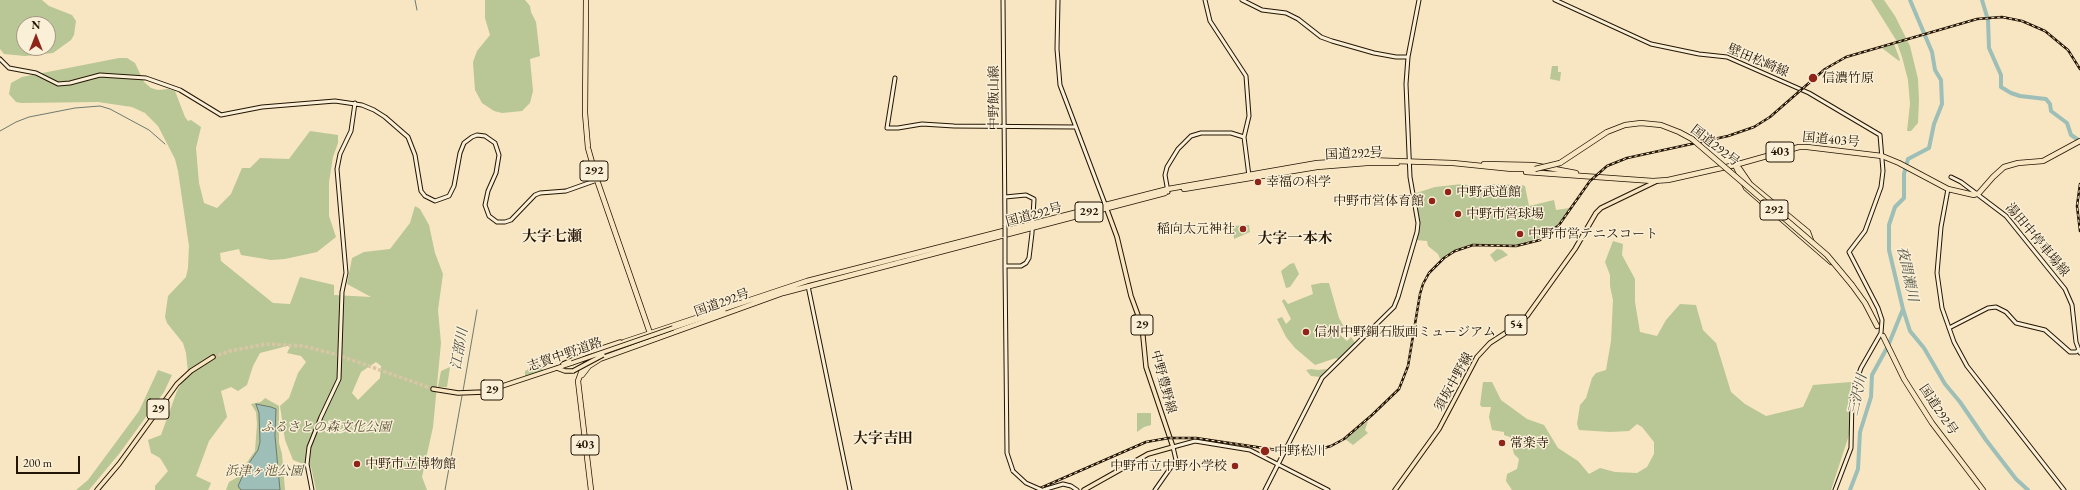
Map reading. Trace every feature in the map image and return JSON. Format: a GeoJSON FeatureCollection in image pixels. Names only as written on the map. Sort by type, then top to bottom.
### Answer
{"type":"FeatureCollection","features":[{"type":"Feature","properties":{"kind":"highway","name":"292"},"geometry":{"type":"LineString","coordinates":[[586,0],[586,130],[597,180],[652,339]]}},
{"type":"Feature","properties":{"kind":"highway","name":"国道292号"},"geometry":{"type":"LineString","coordinates":[[650,333],[730,309],[807,283],[1168,191],[1343,161],[1455,164],[1535,170],[1560,163],[1607,132],[1625,125],[1641,123],[1661,125],[1692,139],[1836,265],[1865,303],[1877,326]]}},
{"type":"Feature","properties":{"kind":"highway"},"geometry":{"type":"LineString","coordinates":[[1977,194],[2004,167],[2018,163],[2043,161],[2080,141]]}},
{"type":"Feature","properties":{"kind":"highway","name":"国道403号"},"geometry":{"type":"LineString","coordinates":[[1589,177],[1657,181],[1678,178],[1799,147],[1882,156],[1904,165],[1948,189]]}},
{"type":"Feature","properties":{"kind":"highway","name":"403"},"geometry":{"type":"LineString","coordinates":[[1455,164],[1589,177]]}},
{"type":"Feature","properties":{"kind":"highway","name":"403"},"geometry":{"type":"LineString","coordinates":[[1455,164],[1533,165],[1589,177]]}},
{"type":"Feature","properties":{"kind":"highway","name":"292"},"geometry":{"type":"LineString","coordinates":[[1736,164],[1746,180],[1806,230],[1811,236],[1812,243]]}},
{"type":"Feature","properties":{"kind":"highway","name":"292"},"geometry":{"type":"LineString","coordinates":[[1736,164],[1746,188],[1758,200],[1836,265]]}},
{"type":"Feature","properties":{"kind":"highway","name":"403"},"geometry":{"type":"LineString","coordinates":[[1948,189],[1977,194]]}},
{"type":"Feature","properties":{"kind":"highway","name":"国道292号"},"geometry":{"type":"LineString","coordinates":[[652,339],[730,309]]}},
{"type":"Feature","properties":{"kind":"highway","name":"403"},"geometry":{"type":"LineString","coordinates":[[592,490],[579,399],[578,378],[589,359],[600,351],[650,333]]}},
{"type":"Feature","properties":{"kind":"highway"},"geometry":{"type":"LineString","coordinates":[[589,359],[593,363],[652,339]]}},
{"type":"Feature","properties":{"kind":"highway","name":"国道292号"},"geometry":{"type":"LineString","coordinates":[[1884,339],[1904,379],[1932,423],[1983,490]]}},
{"type":"Feature","properties":{"kind":"highway","name":"403"},"geometry":{"type":"LineString","coordinates":[[579,399],[580,384],[583,374],[593,363]]}},
{"type":"Feature","properties":{"kind":"main road","name":"須坂中野線"},"geometry":{"type":"LineString","coordinates":[[1395,490],[1439,429],[1477,358],[1490,343],[1510,330],[1527,316],[1576,249],[1596,213],[1601,208],[1657,181]]}},
{"type":"Feature","properties":{"kind":"main road","name":"中野豊野線"},"geometry":{"type":"LineString","coordinates":[[1105,206],[1117,237],[1131,296],[1142,326],[1146,367],[1173,447]]}},
{"type":"Feature","properties":{"kind":"main road","name":"志賀中野道路"},"geometry":{"type":"LineString","coordinates":[[433,389],[458,393],[484,392],[549,371],[572,361],[730,309]]}},
{"type":"Feature","properties":{"kind":"main road","name":"29"},"geometry":{"type":"LineString","coordinates":[[549,371],[592,351],[624,342]]}},
{"type":"Feature","properties":{"kind":"main road"},"geometry":{"type":"LineString","coordinates":[[556,368],[573,371],[603,355],[640,343]]}},
{"type":"Feature","properties":{"kind":"main road","name":"29"},"geometry":{"type":"LineString","coordinates":[[97,490],[129,450],[170,393],[191,371],[213,357]]}},
{"type":"Feature","properties":{"kind":"main road"},"geometry":{"type":"LineString","coordinates":[[1084,490],[1148,454],[1173,447]]}},
{"type":"Feature","properties":{"kind":"street","name":"中野飯山線"},"geometry":{"type":"LineString","coordinates":[[1003,0],[1007,453],[1013,471],[1026,483],[1042,490]]}},
{"type":"Feature","properties":{"kind":"street"},"geometry":{"type":"LineString","coordinates":[[1058,0],[1057,49],[1060,80],[1075,127],[1105,206]]}},
{"type":"Feature","properties":{"kind":"street"},"geometry":{"type":"LineString","coordinates":[[1205,0],[1210,21],[1246,76],[1249,116],[1244,137],[1249,176]]}},
{"type":"Feature","properties":{"kind":"street"},"geometry":{"type":"LineString","coordinates":[[1242,0],[1262,10],[1286,13],[1298,19],[1321,37],[1332,41],[1396,58],[1408,58]]}},
{"type":"Feature","properties":{"kind":"street"},"geometry":{"type":"LineString","coordinates":[[1265,490],[1322,378],[1394,307],[1417,232],[1418,216],[1409,162],[1406,84],[1408,58],[1419,0]]}},
{"type":"Feature","properties":{"kind":"street","name":"壁田松崎線"},"geometry":{"type":"LineString","coordinates":[[1555,0],[1651,44],[1700,54],[1726,57],[1809,93],[1877,132],[1882,140],[1883,171],[1881,187],[1865,231],[1849,252],[1878,308],[1882,320],[1881,333],[1861,368],[1855,384],[1852,398],[1850,448],[1835,490]]}},
{"type":"Feature","properties":{"kind":"street"},"geometry":{"type":"LineString","coordinates":[[0,59],[9,68],[36,73],[58,84],[70,84],[100,75],[146,78],[180,90],[221,115],[262,107],[327,101],[355,103],[374,110],[408,137],[415,155],[420,186],[423,194],[431,200],[439,201],[449,196],[454,186],[460,153],[467,141],[477,135],[491,139],[498,149],[498,164],[485,205],[489,216],[497,222],[511,220],[534,195],[540,193],[566,191],[597,180]]}},
{"type":"Feature","properties":{"kind":"street"},"geometry":{"type":"LineString","coordinates":[[895,78],[887,128],[898,128],[922,124],[1075,127]]}},
{"type":"Feature","properties":{"kind":"street"},"geometry":{"type":"LineString","coordinates":[[312,490],[307,464],[310,447],[319,420],[339,379],[342,300],[346,273],[337,169],[340,154],[351,131],[355,103]]}},
{"type":"Feature","properties":{"kind":"street"},"geometry":{"type":"LineString","coordinates":[[1168,191],[1166,175],[1167,167],[1178,149],[1191,136],[1201,133],[1220,132],[1231,133],[1244,137]]}},
{"type":"Feature","properties":{"kind":"street","name":"湯田中停車場線"},"geometry":{"type":"LineString","coordinates":[[1951,177],[1961,182],[1997,208],[2010,220],[2065,289],[2072,305],[2076,342],[2079,351]]}},
{"type":"Feature","properties":{"kind":"street"},"geometry":{"type":"LineString","coordinates":[[1948,189],[1940,227],[1937,272],[1942,308],[1949,328],[1967,366],[2064,490]]}},
{"type":"Feature","properties":{"kind":"street"},"geometry":{"type":"LineString","coordinates":[[1005,197],[1026,195],[1032,197],[1035,206],[1029,258],[1026,263],[1021,266],[1005,266]]}},
{"type":"Feature","properties":{"kind":"street"},"geometry":{"type":"LineString","coordinates":[[807,283],[850,490]]}},
{"type":"Feature","properties":{"kind":"street"},"geometry":{"type":"LineString","coordinates":[[1949,328],[1988,308],[1996,307],[2006,312],[2016,324],[2045,330],[2070,352],[2079,351]]}},
{"type":"Feature","properties":{"kind":"street"},"geometry":{"type":"LineString","coordinates":[[1155,490],[1176,460],[1173,447],[1195,441],[1249,449],[1328,490]]}},
{"type":"Feature","properties":{"kind":"street"},"geometry":{"type":"LineString","coordinates":[[1042,490],[1060,485],[1067,485],[1077,490]]}},
{"type":"Feature","properties":{"kind":"green space"},"geometry":{"type":"Polygon","coordinates":[[[0,0],[42,0],[49,6],[72,15],[76,21],[74,35],[71,40],[56,51],[56,16],[16,16],[16,55],[4,54],[0,49],[0,0]]]}},
{"type":"Feature","properties":{"kind":"green space"},"geometry":{"type":"Polygon","coordinates":[[[485,0],[525,0],[530,6],[536,22],[540,56],[530,59],[533,91],[530,103],[522,111],[502,113],[494,111],[482,103],[475,90],[473,62],[477,51],[490,35],[485,18],[485,0]]]}},
{"type":"Feature","properties":{"kind":"green space"},"geometry":{"type":"Polygon","coordinates":[[[1871,0],[1884,0],[1895,16],[1910,46],[1918,79],[1919,100],[1918,123],[1911,131],[1907,131],[1910,104],[1908,80],[1902,57],[1896,40],[1871,0]]]}},
{"type":"Feature","properties":{"kind":"green space"},"geometry":{"type":"Polygon","coordinates":[[[1894,44],[1900,60],[1899,61],[1882,48],[1894,44]]]}},
{"type":"Feature","properties":{"kind":"green space","name":"ふるさとの森文化公園"},"geometry":{"type":"Polygon","coordinates":[[[119,58],[127,58],[135,63],[144,82],[151,88],[175,91],[185,117],[188,121],[191,120],[201,127],[196,148],[199,183],[204,203],[217,208],[231,194],[242,168],[250,168],[260,158],[289,159],[310,131],[338,135],[338,143],[333,157],[329,182],[329,216],[336,237],[317,252],[285,259],[271,260],[241,255],[239,249],[220,253],[221,261],[273,303],[290,304],[300,277],[334,285],[334,295],[371,297],[347,284],[352,258],[364,252],[390,249],[410,223],[415,206],[420,209],[429,225],[435,253],[443,274],[438,310],[441,343],[433,427],[422,477],[427,490],[316,490],[311,467],[293,460],[285,440],[280,406],[289,398],[298,373],[306,362],[301,356],[287,353],[291,345],[260,353],[253,366],[247,385],[238,391],[231,387],[221,391],[227,417],[209,441],[196,476],[211,483],[208,490],[155,490],[155,486],[168,471],[160,458],[151,453],[148,440],[161,435],[177,391],[188,372],[186,353],[183,343],[167,323],[165,317],[168,296],[186,277],[188,268],[189,246],[175,159],[158,126],[145,113],[132,107],[98,102],[16,102],[9,94],[11,83],[22,77],[119,58]],[[376,362],[361,372],[352,393],[358,400],[380,378],[381,366],[376,362]]]}},
{"type":"Feature","properties":{"kind":"green space"},"geometry":{"type":"Polygon","coordinates":[[[1552,66],[1558,66],[1558,72],[1561,72],[1560,81],[1550,79],[1552,66]]]}},
{"type":"Feature","properties":{"kind":"green space"},"geometry":{"type":"Polygon","coordinates":[[[1462,184],[1472,186],[1495,184],[1521,185],[1525,186],[1529,206],[1554,200],[1556,210],[1570,208],[1553,230],[1535,240],[1516,245],[1472,244],[1460,248],[1440,259],[1438,254],[1428,246],[1427,241],[1415,240],[1418,223],[1413,194],[1435,187],[1462,184]]]}},
{"type":"Feature","properties":{"kind":"green space"},"geometry":{"type":"Polygon","coordinates":[[[1249,225],[1250,232],[1234,239],[1233,226],[1249,225]]]}},
{"type":"Feature","properties":{"kind":"green space"},"geometry":{"type":"Polygon","coordinates":[[[1613,241],[1623,244],[1622,255],[1635,279],[1635,302],[1640,332],[1657,336],[1666,320],[1680,304],[1696,305],[1703,330],[1716,343],[1731,392],[1745,404],[1766,416],[1803,407],[1813,385],[1851,382],[1849,435],[1831,490],[1512,490],[1506,481],[1507,474],[1517,469],[1519,459],[1514,454],[1510,437],[1504,435],[1504,432],[1492,430],[1489,417],[1491,407],[1482,407],[1480,405],[1483,382],[1492,382],[1501,400],[1527,419],[1544,425],[1558,448],[1578,461],[1589,474],[1600,468],[1615,472],[1637,473],[1647,467],[1654,454],[1654,442],[1642,427],[1637,424],[1629,431],[1610,432],[1579,430],[1577,424],[1580,405],[1586,398],[1592,378],[1596,373],[1606,370],[1611,341],[1613,300],[1610,286],[1610,275],[1605,262],[1613,241]]]}},
{"type":"Feature","properties":{"kind":"green space"},"geometry":{"type":"Polygon","coordinates":[[[1497,249],[1502,250],[1508,255],[1495,262],[1490,255],[1497,249]]]}},
{"type":"Feature","properties":{"kind":"green space"},"geometry":{"type":"Polygon","coordinates":[[[1294,263],[1299,274],[1290,287],[1286,288],[1281,271],[1290,264],[1294,263]]]}},
{"type":"Feature","properties":{"kind":"green space"},"geometry":{"type":"Polygon","coordinates":[[[1329,283],[1339,318],[1344,327],[1330,333],[1332,337],[1339,334],[1347,341],[1351,337],[1356,344],[1339,360],[1336,358],[1315,365],[1295,348],[1286,337],[1277,319],[1282,317],[1286,324],[1291,319],[1282,301],[1284,299],[1288,304],[1313,294],[1311,285],[1329,283]]]}},
{"type":"Feature","properties":{"kind":"green space"},"geometry":{"type":"Polygon","coordinates":[[[538,364],[542,364],[543,371],[525,378],[525,371],[538,364]]]}},
{"type":"Feature","properties":{"kind":"green space"},"geometry":{"type":"Polygon","coordinates":[[[450,367],[447,387],[438,387],[441,371],[450,367]]]}},
{"type":"Feature","properties":{"kind":"green space"},"geometry":{"type":"Polygon","coordinates":[[[1327,369],[1320,377],[1311,376],[1306,370],[1327,369]]]}},
{"type":"Feature","properties":{"kind":"green space"},"geometry":{"type":"Polygon","coordinates":[[[158,370],[172,375],[164,392],[119,454],[89,490],[76,490],[88,480],[139,411],[158,370]]]}},
{"type":"Feature","properties":{"kind":"green space","name":"浜津ヶ池公園"},"geometry":{"type":"Polygon","coordinates":[[[265,398],[279,406],[279,443],[282,454],[285,490],[226,490],[229,482],[236,478],[255,451],[257,424],[256,412],[251,404],[261,402],[265,398]]]}},
{"type":"Feature","properties":{"kind":"green space"},"geometry":{"type":"Polygon","coordinates":[[[1137,413],[1151,413],[1151,425],[1144,427],[1137,432],[1137,413]]]}},
{"type":"Feature","properties":{"kind":"green space"},"geometry":{"type":"Polygon","coordinates":[[[1368,421],[1365,430],[1368,433],[1353,445],[1345,439],[1368,421]]]}},
{"type":"Feature","properties":{"kind":"water","name":"浜津ヶ池公園"},"geometry":{"type":"Polygon","coordinates":[[[256,404],[276,409],[275,436],[280,490],[241,490],[238,486],[247,466],[258,450],[260,442],[259,413],[256,404]]]}},
{"type":"Feature","properties":{"kind":"waterway"},"geometry":{"type":"LineString","coordinates":[[415,0],[417,10]]}},
{"type":"Feature","properties":{"kind":"waterway","name":"夜間瀬川"},"geometry":{"type":"LineString","coordinates":[[1910,0],[1932,52],[1935,70],[1941,80],[1942,104],[1934,124],[1929,148],[1908,159],[1904,174],[1904,198],[1895,207],[1889,225],[1889,250],[1903,309],[1910,331],[1924,348],[1945,384],[1960,402],[1986,440],[2016,479],[2028,490]]}},
{"type":"Feature","properties":{"kind":"waterway"},"geometry":{"type":"LineString","coordinates":[[1982,0],[1988,20],[1989,48],[2001,75],[2001,87],[2020,96],[2046,99],[2050,104],[2051,111],[2067,123],[2071,135],[2080,141]]}},
{"type":"Feature","properties":{"kind":"waterway"},"geometry":{"type":"LineString","coordinates":[[0,131],[29,117],[75,108],[100,106],[110,109],[149,130],[165,144]]}},
{"type":"Feature","properties":{"kind":"waterway","name":"三沢川"},"geometry":{"type":"LineString","coordinates":[[1850,490],[1858,469],[1860,432],[1871,397],[1872,375],[1888,346],[1903,309]]}},
{"type":"Feature","properties":{"kind":"waterway","name":"江部川"},"geometry":{"type":"LineString","coordinates":[[463,391],[477,310]]}},
{"type":"Feature","properties":{"kind":"waterway","name":"江部川"},"geometry":{"type":"LineString","coordinates":[[445,490],[462,396]]}},
{"type":"Feature","properties":{"kind":"tunnel"},"geometry":{"type":"LineString","coordinates":[[213,357],[230,351],[266,344],[303,346],[338,355],[433,389]]}},
{"type":"Feature","properties":{"kind":"railway"},"geometry":{"type":"LineString","coordinates":[[1036,490],[1146,442],[1169,438],[1196,438],[1297,453],[1309,452],[1331,446],[1344,439],[1399,389],[1408,366],[1423,284],[1429,273],[1444,258],[1455,251],[1473,245],[1516,246],[1540,240],[1559,225],[1590,181],[1607,166],[1627,158],[1728,136],[1754,127],[1770,117],[1825,69],[1846,57],[1977,19],[2002,17],[2022,21],[2045,31],[2068,50],[2080,69]]}},
{"type":"Feature","properties":{"kind":"railway"},"geometry":{"type":"LineString","coordinates":[[2080,184],[2077,206],[2080,231]]}},
{"type":"Feature","properties":{"kind":"place","name":"信濃竹原"},"geometry":{"type":"Point","coordinates":[1813,78]}},
{"type":"Feature","properties":{"kind":"place","name":"幸福の科学"},"geometry":{"type":"Point","coordinates":[1258,182]}},
{"type":"Feature","properties":{"kind":"place","name":"中野武道館"},"geometry":{"type":"Point","coordinates":[1448,192]}},
{"type":"Feature","properties":{"kind":"place","name":"中野市営体育館"},"geometry":{"type":"Point","coordinates":[1432,201]}},
{"type":"Feature","properties":{"kind":"place","name":"中野市営球場"},"geometry":{"type":"Point","coordinates":[1458,214]}},
{"type":"Feature","properties":{"kind":"place","name":"稲向太元神社"},"geometry":{"type":"Point","coordinates":[1243,229]}},
{"type":"Feature","properties":{"kind":"place","name":"中野市営テニスコート"},"geometry":{"type":"Point","coordinates":[1520,234]}},
{"type":"Feature","properties":{"kind":"place","name":"信州中野銅石版画ミュージアム"},"geometry":{"type":"Point","coordinates":[1306,332]}},
{"type":"Feature","properties":{"kind":"place","name":"常楽寺"},"geometry":{"type":"Point","coordinates":[1502,443]}},
{"type":"Feature","properties":{"kind":"place","name":"中野松川"},"geometry":{"type":"Point","coordinates":[1265,451]}},
{"type":"Feature","properties":{"kind":"place","name":"中野市立博物館"},"geometry":{"type":"Point","coordinates":[357,464]}},
{"type":"Feature","properties":{"kind":"place","name":"中野市立中野小学校"},"geometry":{"type":"Point","coordinates":[1235,466]}},
{"type":"Feature","properties":{"kind":"district","name":"大字七瀬"},"geometry":{"type":"Point","coordinates":[552,237]}},
{"type":"Feature","properties":{"kind":"district","name":"大字一本木"},"geometry":{"type":"Point","coordinates":[1295,239]}},
{"type":"Feature","properties":{"kind":"district","name":"大字吉田"},"geometry":{"type":"Point","coordinates":[883,439]}}]}
